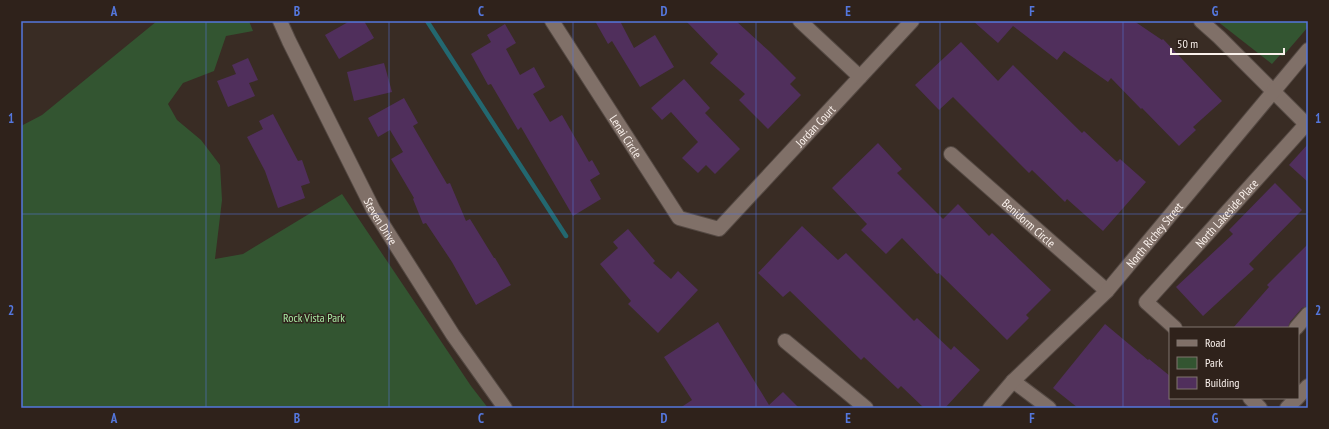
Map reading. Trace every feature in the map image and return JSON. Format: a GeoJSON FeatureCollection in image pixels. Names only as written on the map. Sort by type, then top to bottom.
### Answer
{"type":"FeatureCollection","features":[{"type":"Feature","properties":{"kind":"street","name":"Steven Drive"},"geometry":{"type":"LineString","coordinates":[[280,21],[289,42],[373,209],[453,335],[506,408]]}},
{"type":"Feature","properties":{"kind":"street","name":"Lenai Circle"},"geometry":{"type":"LineString","coordinates":[[552,21],[679,218],[718,229]]}},
{"type":"Feature","properties":{"kind":"street"},"geometry":{"type":"LineString","coordinates":[[800,21],[860,77]]}},
{"type":"Feature","properties":{"kind":"street","name":"Jordan Court"},"geometry":{"type":"LineString","coordinates":[[718,229],[912,21]]}},
{"type":"Feature","properties":{"kind":"street","name":"North Lakeside Place"},"geometry":{"type":"LineString","coordinates":[[1174,327],[1146,302],[1307,123],[1201,21]]}},
{"type":"Feature","properties":{"kind":"street","name":"North Richey Street"},"geometry":{"type":"LineString","coordinates":[[990,408],[1014,381],[1107,291],[1308,50]]}},
{"type":"Feature","properties":{"kind":"street","name":"Benidorm Circle"},"geometry":{"type":"LineString","coordinates":[[951,154],[1107,291]]}},
{"type":"Feature","properties":{"kind":"street"},"geometry":{"type":"LineString","coordinates":[[1297,327],[1308,314]]}},
{"type":"Feature","properties":{"kind":"street"},"geometry":{"type":"LineString","coordinates":[[785,341],[866,408]]}},
{"type":"Feature","properties":{"kind":"street"},"geometry":{"type":"LineString","coordinates":[[1014,381],[1049,408]]}},
{"type":"Feature","properties":{"kind":"street"},"geometry":{"type":"LineString","coordinates":[[1299,395],[1308,386]]}},
{"type":"Feature","properties":{"kind":"street"},"geometry":{"type":"LineString","coordinates":[[1251,399],[1260,408]]}},
{"type":"Feature","properties":{"kind":"street"},"geometry":{"type":"LineString","coordinates":[[1288,408],[1295,399]]}},
{"type":"Feature","properties":{"kind":"green space","name":"Rock Vista Park"},"geometry":{"type":"Polygon","coordinates":[[[157,21],[249,21],[253,31],[226,36],[214,71],[183,83],[168,104],[177,120],[201,140],[220,165],[222,200],[215,259],[243,254],[342,194],[471,386],[488,408],[21,408],[21,126],[42,115],[157,21]]]}},
{"type":"Feature","properties":{"kind":"green space"},"geometry":{"type":"Polygon","coordinates":[[[1217,21],[1308,21],[1308,27],[1283,56],[1280,55],[1272,64],[1217,21]]]}},
{"type":"Feature","properties":{"kind":"building"},"geometry":{"type":"Polygon","coordinates":[[[350,21],[364,21],[374,38],[339,59],[325,35],[350,21]]]}},
{"type":"Feature","properties":{"kind":"building"},"geometry":{"type":"Polygon","coordinates":[[[595,21],[620,21],[634,48],[655,35],[674,67],[640,87],[612,41],[608,44],[595,21]]]}},
{"type":"Feature","properties":{"kind":"building"},"geometry":{"type":"Polygon","coordinates":[[[686,21],[736,21],[796,78],[790,84],[801,95],[768,129],[739,100],[745,94],[710,63],[718,54],[686,21]]]}},
{"type":"Feature","properties":{"kind":"building"},"geometry":{"type":"Polygon","coordinates":[[[973,21],[1134,21],[1162,40],[1163,39],[1222,101],[1193,127],[1196,130],[1179,146],[1111,78],[1108,82],[1064,51],[1057,60],[1013,26],[998,43],[973,21]]]}},
{"type":"Feature","properties":{"kind":"building"},"geometry":{"type":"Polygon","coordinates":[[[505,24],[516,43],[506,49],[520,75],[534,67],[545,87],[533,94],[550,122],[562,115],[589,162],[592,160],[600,174],[590,180],[601,199],[573,216],[521,127],[518,130],[491,84],[488,85],[471,54],[491,42],[487,35],[505,24]]]}},
{"type":"Feature","properties":{"kind":"building"},"geometry":{"type":"Polygon","coordinates":[[[961,42],[998,81],[1013,65],[1082,133],[1084,131],[1117,162],[1120,159],[1146,182],[1103,231],[1067,199],[1065,202],[1032,170],[1029,173],[953,97],[939,110],[915,85],[961,42]]]}},
{"type":"Feature","properties":{"kind":"building"},"geometry":{"type":"Polygon","coordinates":[[[248,58],[258,80],[249,83],[255,96],[228,107],[217,81],[236,74],[232,65],[248,58]]]}},
{"type":"Feature","properties":{"kind":"building"},"geometry":{"type":"Polygon","coordinates":[[[384,63],[392,92],[354,101],[347,72],[384,63]]]}},
{"type":"Feature","properties":{"kind":"building"},"geometry":{"type":"Polygon","coordinates":[[[684,79],[710,108],[705,113],[740,149],[715,174],[706,165],[698,173],[682,158],[698,142],[671,112],[662,120],[651,108],[684,79]]]}},
{"type":"Feature","properties":{"kind":"building"},"geometry":{"type":"Polygon","coordinates":[[[404,98],[418,123],[413,126],[447,184],[450,183],[466,221],[470,219],[511,285],[476,305],[452,262],[426,223],[423,224],[413,199],[414,198],[391,159],[403,152],[390,130],[378,137],[368,118],[404,98]]]}},
{"type":"Feature","properties":{"kind":"building"},"geometry":{"type":"Polygon","coordinates":[[[273,114],[298,161],[302,160],[310,183],[301,186],[305,198],[278,208],[265,171],[247,137],[263,129],[259,121],[273,114]]]}},
{"type":"Feature","properties":{"kind":"building"},"geometry":{"type":"Polygon","coordinates":[[[878,143],[902,169],[897,173],[943,219],[958,204],[989,236],[992,233],[1051,290],[1026,315],[1029,318],[1007,340],[939,273],[937,274],[902,238],[886,254],[861,230],[867,224],[832,188],[878,143]]]}},
{"type":"Feature","properties":{"kind":"building"},"geometry":{"type":"Polygon","coordinates":[[[1308,144],[1308,182],[1289,165],[1308,144]]]}},
{"type":"Feature","properties":{"kind":"building"},"geometry":{"type":"Polygon","coordinates":[[[1275,183],[1302,210],[1249,264],[1254,269],[1203,316],[1176,287],[1233,234],[1229,230],[1275,183]]]}},
{"type":"Feature","properties":{"kind":"building"},"geometry":{"type":"Polygon","coordinates":[[[802,226],[838,260],[846,253],[914,321],[917,318],[951,350],[954,346],[980,370],[945,408],[924,408],[901,386],[898,389],[864,357],[861,360],[790,291],[783,297],[758,273],[802,226]]]}},
{"type":"Feature","properties":{"kind":"building"},"geometry":{"type":"Polygon","coordinates":[[[628,229],[655,261],[653,263],[671,279],[678,271],[698,290],[658,333],[628,304],[631,301],[600,264],[618,248],[613,242],[628,229]]]}},
{"type":"Feature","properties":{"kind":"building"},"geometry":{"type":"Polygon","coordinates":[[[1308,244],[1308,306],[1302,308],[1290,322],[1288,327],[1234,327],[1269,287],[1267,285],[1308,244]]]}},
{"type":"Feature","properties":{"kind":"building"},"geometry":{"type":"Polygon","coordinates":[[[718,322],[769,405],[783,392],[799,408],[680,408],[692,400],[664,357],[718,322]]]}},
{"type":"Feature","properties":{"kind":"building"},"geometry":{"type":"Polygon","coordinates":[[[1105,324],[1148,360],[1149,359],[1169,375],[1170,408],[1078,408],[1053,388],[1105,324]]]}},
{"type":"Feature","properties":{"kind":"waterway"},"geometry":{"type":"LineString","coordinates":[[427,21],[566,236]]}}]}
